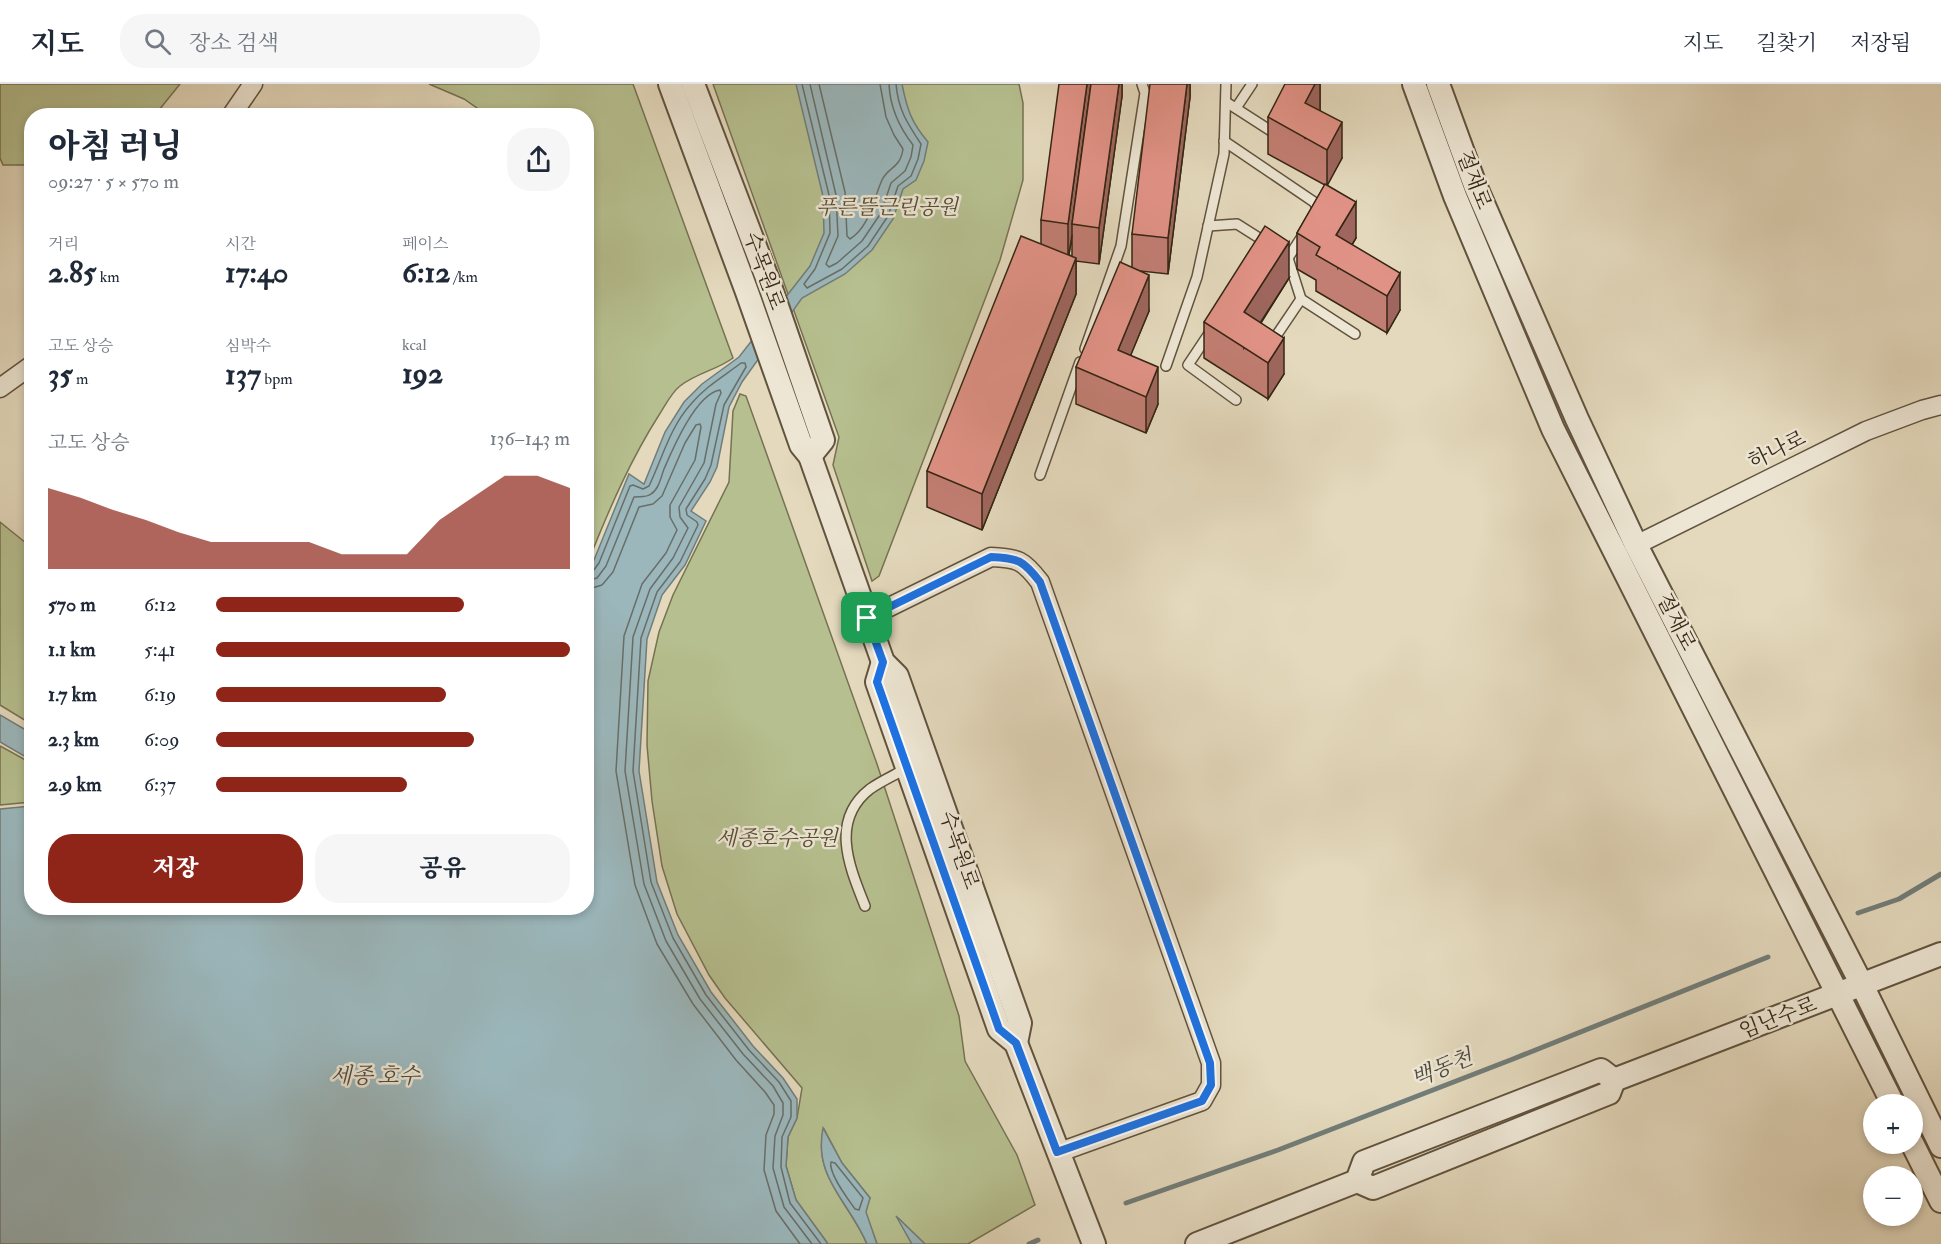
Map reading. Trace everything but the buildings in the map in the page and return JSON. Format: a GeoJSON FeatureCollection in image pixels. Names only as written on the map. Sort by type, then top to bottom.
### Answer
{"type":"FeatureCollection","features":[{"type":"Feature","properties":{"kind":"street"},"geometry":{"type":"LineString","coordinates":[[236,108],[253,84]]}},
{"type":"Feature","properties":{"kind":"street","name":"수목원로"},"geometry":{"type":"LineString","coordinates":[[670,84],[801,445],[810,456],[883,662],[897,676],[1020,1023],[1016,1043]]}},
{"type":"Feature","properties":{"kind":"street","name":"수목원로"},"geometry":{"type":"LineString","coordinates":[[693,84],[769,283],[823,440],[810,456]]}},
{"type":"Feature","properties":{"kind":"street","name":"절재로"},"geometry":{"type":"LineString","coordinates":[[1414,84],[1455,196],[1553,429],[1888,1094]]}},
{"type":"Feature","properties":{"kind":"street","name":"절재로"},"geometry":{"type":"LineString","coordinates":[[1438,84],[1484,206],[1577,419],[1636,545],[1862,985],[1941,1146]]}},
{"type":"Feature","properties":{"kind":"street"},"geometry":{"type":"LineString","coordinates":[[0,388],[24,371]]}},
{"type":"Feature","properties":{"kind":"street","name":"하나로"},"geometry":{"type":"LineString","coordinates":[[1636,545],[1866,431],[1941,405]]}},
{"type":"Feature","properties":{"kind":"street"},"geometry":{"type":"LineString","coordinates":[[867,618],[991,557],[1009,558],[1027,565],[1040,582],[1210,1063],[1211,1085],[1202,1101],[1057,1152]]}},
{"type":"Feature","properties":{"kind":"street","name":"수목원로"},"geometry":{"type":"LineString","coordinates":[[883,662],[877,682],[999,1029],[1016,1043],[1094,1244]]}},
{"type":"Feature","properties":{"kind":"street","name":"임난수로"},"geometry":{"type":"LineString","coordinates":[[1197,1244],[1357,1181],[1364,1162],[1601,1070],[1614,1080],[1941,954]]}},
{"type":"Feature","properties":{"kind":"street"},"geometry":{"type":"LineString","coordinates":[[1918,1154],[1941,1201]]}},
{"type":"Feature","properties":{"kind":"lane"},"geometry":{"type":"LineString","coordinates":[[1040,475],[1121,246],[1145,93],[1143,84]]}},
{"type":"Feature","properties":{"kind":"lane"},"geometry":{"type":"LineString","coordinates":[[1166,366],[1197,277],[1224,154],[1226,84]]}},
{"type":"Feature","properties":{"kind":"lane"},"geometry":{"type":"LineString","coordinates":[[1236,108],[1252,84]]}},
{"type":"Feature","properties":{"kind":"lane"},"geometry":{"type":"LineString","coordinates":[[1226,102],[1271,131]]}},
{"type":"Feature","properties":{"kind":"lane"},"geometry":{"type":"LineString","coordinates":[[1224,141],[1314,202],[1319,212],[1313,221]]}},
{"type":"Feature","properties":{"kind":"lane"},"geometry":{"type":"LineString","coordinates":[[1208,226],[1236,224],[1288,258],[1301,299],[1355,334]]}},
{"type":"Feature","properties":{"kind":"lane"},"geometry":{"type":"LineString","coordinates":[[1288,258],[1307,231]]}},
{"type":"Feature","properties":{"kind":"lane"},"geometry":{"type":"LineString","coordinates":[[1262,253],[1268,244]]}},
{"type":"Feature","properties":{"kind":"lane"},"geometry":{"type":"LineString","coordinates":[[1271,344],[1301,299]]}},
{"type":"Feature","properties":{"kind":"lane"},"geometry":{"type":"LineString","coordinates":[[1213,328],[1188,365],[1236,400]]}},
{"type":"Feature","properties":{"kind":"lane"},"geometry":{"type":"LineString","coordinates":[[865,906],[847,859],[845,838],[849,820],[854,807],[870,788],[907,768]]}},
{"type":"Feature","properties":{"kind":"green space"},"geometry":{"type":"Polygon","coordinates":[[[0,84],[180,84],[161,108],[24,108],[24,165],[3,165],[0,158],[0,84]]]}},
{"type":"Feature","properties":{"kind":"green space"},"geometry":{"type":"Polygon","coordinates":[[[429,84],[633,84],[733,358],[686,382],[671,396],[631,465],[594,547],[594,108],[477,108],[464,99],[429,84]]]}},
{"type":"Feature","properties":{"kind":"green space","name":"푸른뜰근린공원"},"geometry":{"type":"Polygon","coordinates":[[[713,84],[1019,84],[1023,103],[1023,180],[1000,260],[879,576],[872,581],[833,465],[839,437],[713,84]]]}},
{"type":"Feature","properties":{"kind":"green space","name":"세종호수공원"},"geometry":{"type":"Polygon","coordinates":[[[740,394],[746,396],[877,764],[959,1016],[965,1061],[1017,1155],[1035,1205],[968,1244],[925,1244],[898,1218],[912,1244],[877,1244],[865,1212],[870,1198],[842,1163],[824,1129],[821,1145],[828,1175],[867,1244],[828,1244],[796,1200],[786,1166],[788,1137],[797,1118],[802,1088],[725,998],[709,975],[677,914],[662,866],[652,801],[647,745],[648,681],[659,632],[673,595],[729,482],[733,411],[740,394]]]}},
{"type":"Feature","properties":{"kind":"green space"},"geometry":{"type":"Polygon","coordinates":[[[0,522],[24,541],[24,720],[0,705],[0,522]]]}},
{"type":"Feature","properties":{"kind":"green space"},"geometry":{"type":"Polygon","coordinates":[[[0,746],[24,759],[24,803],[0,805],[0,746]]]}},
{"type":"Feature","properties":{"kind":"water","name":"세종 호수"},"geometry":{"type":"Polygon","coordinates":[[[796,84],[902,84],[911,115],[917,128],[928,142],[924,161],[916,180],[903,189],[893,219],[872,250],[845,274],[802,298],[742,382],[729,407],[717,467],[691,511],[706,521],[685,565],[662,595],[647,639],[639,771],[657,882],[678,935],[711,992],[753,1046],[783,1078],[797,1099],[797,1118],[788,1137],[786,1166],[796,1200],[828,1244],[0,1244],[0,809],[24,807],[24,915],[594,915],[594,560],[629,474],[644,484],[665,432],[684,402],[702,384],[739,357],[810,266],[824,233],[823,196],[796,84]]]}},
{"type":"Feature","properties":{"kind":"water"},"geometry":{"type":"Polygon","coordinates":[[[0,715],[24,729],[24,756],[0,742],[0,715]]]}},
{"type":"Feature","properties":{"kind":"water"},"geometry":{"type":"Polygon","coordinates":[[[823,1128],[842,1163],[870,1198],[866,1212],[877,1244],[867,1244],[834,1189],[823,1161],[821,1146],[823,1128]]]}},
{"type":"Feature","properties":{"kind":"water"},"geometry":{"type":"Polygon","coordinates":[[[896,1216],[924,1243],[925,1244],[912,1244],[896,1216]]]}},
{"type":"Feature","properties":{"kind":"waterway","name":"백동천"},"geometry":{"type":"LineString","coordinates":[[1858,913],[1899,899],[1941,874]]}},
{"type":"Feature","properties":{"kind":"waterway","name":"백동천"},"geometry":{"type":"LineString","coordinates":[[1126,1203],[1278,1150],[1768,957]]}},
{"type":"Feature","properties":{"kind":"waterway","name":"백동천"},"geometry":{"type":"LineString","coordinates":[[1029,1244],[1038,1240]]}},
{"type":"Feature","properties":{"kind":"route"},"geometry":{"type":"LineString","coordinates":[[991,557],[1009,558],[1027,565],[1040,582],[1210,1063],[1211,1085],[1202,1101],[1057,1152],[1016,1043],[999,1029],[877,682],[883,662],[867,618],[991,557]]}}]}
